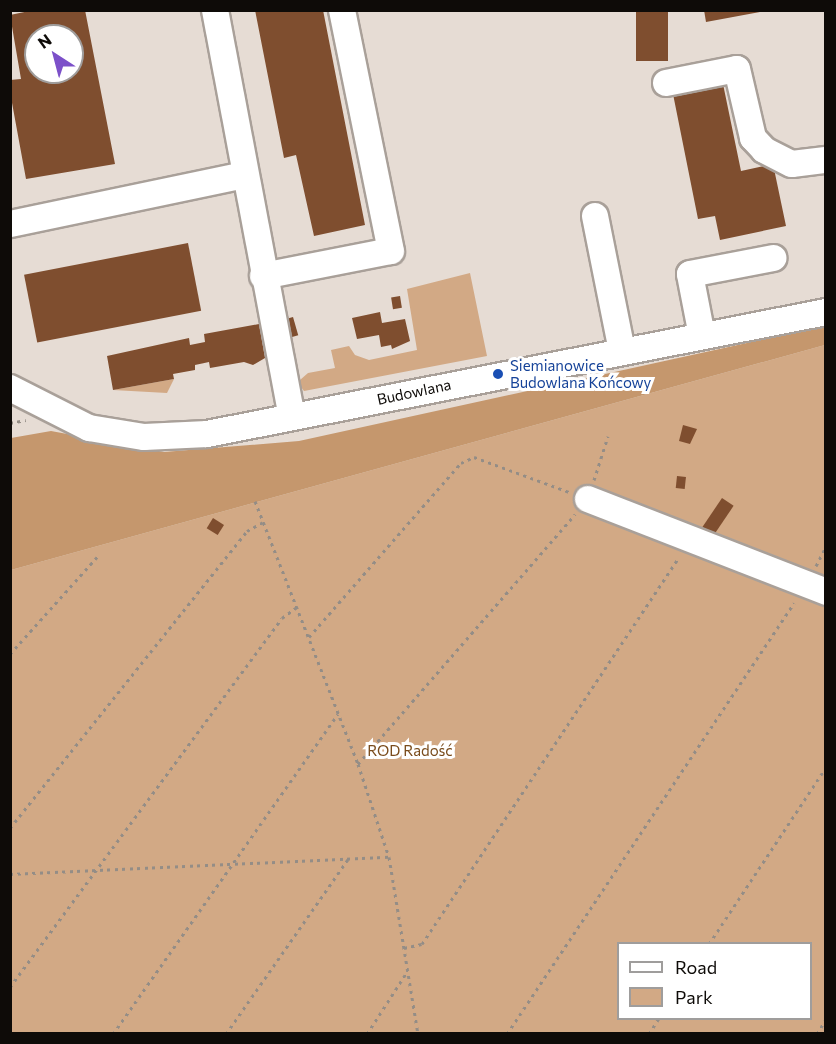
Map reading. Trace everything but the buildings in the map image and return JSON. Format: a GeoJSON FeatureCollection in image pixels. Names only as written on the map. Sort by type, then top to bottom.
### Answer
{"type":"FeatureCollection","features":[{"type":"Feature","properties":{"kind":"street"},"geometry":{"type":"LineString","coordinates":[[215,10],[263,276],[292,417]]}},
{"type":"Feature","properties":{"kind":"street"},"geometry":{"type":"LineString","coordinates":[[263,276],[391,252],[342,10]]}},
{"type":"Feature","properties":{"kind":"street"},"geometry":{"type":"LineString","coordinates":[[666,83],[737,69],[753,138],[764,150],[792,164],[825,160]]}},
{"type":"Feature","properties":{"kind":"street"},"geometry":{"type":"LineString","coordinates":[[10,224],[245,174]]}},
{"type":"Feature","properties":{"kind":"street"},"geometry":{"type":"LineString","coordinates":[[595,216],[622,351]]}},
{"type":"Feature","properties":{"kind":"street"},"geometry":{"type":"LineString","coordinates":[[702,336],[690,274],[773,258]]}},
{"type":"Feature","properties":{"kind":"street","name":"Budowlana"},"geometry":{"type":"LineString","coordinates":[[10,388],[89,428],[144,436],[207,434],[825,312]]}},
{"type":"Feature","properties":{"kind":"street"},"geometry":{"type":"LineString","coordinates":[[588,499],[816,588]]}},
{"type":"Feature","properties":{"kind":"path"},"geometry":{"type":"LineString","coordinates":[[358,764],[588,499],[608,436]]}},
{"type":"Feature","properties":{"kind":"path"},"geometry":{"type":"LineString","coordinates":[[309,637],[461,463],[474,457],[588,499]]}},
{"type":"Feature","properties":{"kind":"path"},"geometry":{"type":"LineString","coordinates":[[255,501],[339,713],[388,857],[418,1034]]}},
{"type":"Feature","properties":{"kind":"path"},"geometry":{"type":"LineString","coordinates":[[10,828],[247,531],[263,522]]}},
{"type":"Feature","properties":{"kind":"path"},"geometry":{"type":"LineString","coordinates":[[404,948],[422,944],[691,539]]}},
{"type":"Feature","properties":{"kind":"path"},"geometry":{"type":"LineString","coordinates":[[507,1034],[816,588],[825,546]]}},
{"type":"Feature","properties":{"kind":"path"},"geometry":{"type":"LineString","coordinates":[[10,654],[98,556]]}},
{"type":"Feature","properties":{"kind":"path"},"geometry":{"type":"LineString","coordinates":[[10,987],[282,618],[297,607]]}},
{"type":"Feature","properties":{"kind":"path"},"geometry":{"type":"LineString","coordinates":[[113,1034],[339,713]]}},
{"type":"Feature","properties":{"kind":"path"},"geometry":{"type":"LineString","coordinates":[[710,942],[825,767]]}},
{"type":"Feature","properties":{"kind":"path"},"geometry":{"type":"LineString","coordinates":[[10,874],[388,857]]}},
{"type":"Feature","properties":{"kind":"path"},"geometry":{"type":"LineString","coordinates":[[226,1034],[348,859]]}},
{"type":"Feature","properties":{"kind":"path"},"geometry":{"type":"LineString","coordinates":[[367,1034],[408,972]]}},
{"type":"Feature","properties":{"kind":"path"},"geometry":{"type":"LineString","coordinates":[[818,1034],[825,1019]]}},
{"type":"Feature","properties":{"kind":"path"},"geometry":{"type":"LineString","coordinates":[[650,1034],[658,1020]]}},
{"type":"Feature","properties":{"kind":"green space"},"geometry":{"type":"Polygon","coordinates":[[[470,273],[487,356],[304,391],[301,387],[300,380],[308,373],[335,368],[331,350],[349,346],[355,355],[369,360],[417,350],[407,289],[470,273]]]}},
{"type":"Feature","properties":{"kind":"green space","name":"ROD Radość"},"geometry":{"type":"Polygon","coordinates":[[[825,345],[825,1033],[11,1034],[11,570],[825,345]]]}},
{"type":"Feature","properties":{"kind":"green space"},"geometry":{"type":"Polygon","coordinates":[[[174,379],[167,393],[113,390],[174,379]]]}},
{"type":"Feature","properties":{"kind":"shaded area"},"geometry":{"type":"Polygon","coordinates":[[[825,326],[825,345],[11,570],[11,438],[51,431],[164,452],[299,441],[825,326]]]}},
{"type":"Feature","properties":{"kind":"place","name":"Siemianowice Budowlana Końcowy"},"geometry":{"type":"Point","coordinates":[498,374]}}]}
